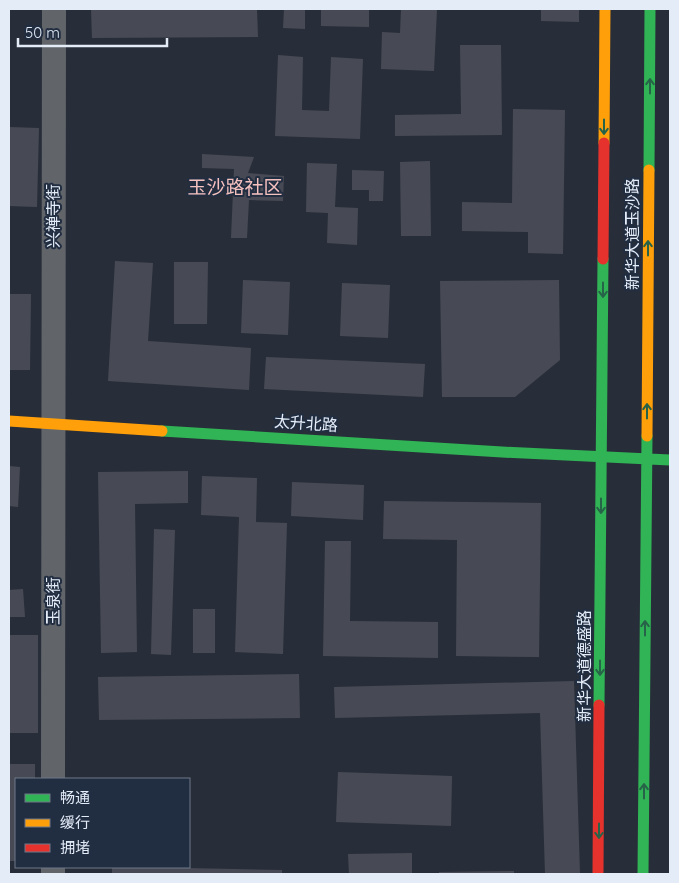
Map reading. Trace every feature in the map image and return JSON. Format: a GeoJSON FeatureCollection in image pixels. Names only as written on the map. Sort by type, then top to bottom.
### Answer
{"type":"FeatureCollection","features":[{"type":"Feature","properties":{"kind":"main road","name":"新华大道玉沙路"},"geometry":{"type":"LineString","coordinates":[[602,457],[605,9]]}},
{"type":"Feature","properties":{"kind":"main road","name":"新华大道玉沙路"},"geometry":{"type":"LineString","coordinates":[[647,459],[650,9]]}},
{"type":"Feature","properties":{"kind":"main road","name":"太升北路"},"geometry":{"type":"LineString","coordinates":[[9,421],[670,460]]}},
{"type":"Feature","properties":{"kind":"main road","name":"新华大道德盛路"},"geometry":{"type":"LineString","coordinates":[[598,874],[602,457]]}},
{"type":"Feature","properties":{"kind":"main road"},"geometry":{"type":"LineString","coordinates":[[643,874],[647,459]]}},
{"type":"Feature","properties":{"kind":"street","name":"兴禅寺街"},"geometry":{"type":"LineString","coordinates":[[53,423],[54,9]]}},
{"type":"Feature","properties":{"kind":"street","name":"玉泉街"},"geometry":{"type":"LineString","coordinates":[[53,423],[53,778]]}},
{"type":"Feature","properties":{"kind":"building"},"geometry":{"type":"Polygon","coordinates":[[[91,9],[257,9],[258,37],[92,38],[91,9]]]}},
{"type":"Feature","properties":{"kind":"building"},"geometry":{"type":"Polygon","coordinates":[[[284,9],[305,9],[305,29],[283,28],[284,9]]]}},
{"type":"Feature","properties":{"kind":"building"},"geometry":{"type":"Polygon","coordinates":[[[321,9],[369,9],[369,27],[321,26],[321,9]]]}},
{"type":"Feature","properties":{"kind":"building"},"geometry":{"type":"Polygon","coordinates":[[[401,9],[437,9],[434,71],[381,69],[382,32],[400,33],[401,9]]]}},
{"type":"Feature","properties":{"kind":"building"},"geometry":{"type":"Polygon","coordinates":[[[541,9],[579,9],[579,22],[541,21],[541,9]]]}},
{"type":"Feature","properties":{"kind":"building"},"geometry":{"type":"Polygon","coordinates":[[[460,45],[501,45],[502,135],[395,136],[395,115],[461,114],[460,45]]]}},
{"type":"Feature","properties":{"kind":"building"},"geometry":{"type":"Polygon","coordinates":[[[278,55],[303,57],[302,110],[329,111],[331,57],[363,59],[360,139],[275,136],[278,55]]]}},
{"type":"Feature","properties":{"kind":"building"},"geometry":{"type":"Polygon","coordinates":[[[513,109],[565,110],[563,254],[528,253],[528,232],[462,231],[462,202],[512,203],[513,109]]]}},
{"type":"Feature","properties":{"kind":"building"},"geometry":{"type":"Polygon","coordinates":[[[9,127],[39,128],[37,207],[9,206],[9,127]]]}},
{"type":"Feature","properties":{"kind":"building"},"geometry":{"type":"Polygon","coordinates":[[[202,154],[254,157],[248,173],[284,176],[283,201],[249,200],[247,238],[231,238],[234,169],[202,168],[202,154]]]}},
{"type":"Feature","properties":{"kind":"building"},"geometry":{"type":"Polygon","coordinates":[[[430,161],[431,236],[401,236],[400,162],[430,161]]]}},
{"type":"Feature","properties":{"kind":"building"},"geometry":{"type":"Polygon","coordinates":[[[307,163],[337,164],[335,207],[358,208],[357,245],[327,243],[328,213],[306,212],[307,163]]]}},
{"type":"Feature","properties":{"kind":"building"},"geometry":{"type":"Polygon","coordinates":[[[352,170],[384,171],[383,201],[369,201],[369,190],[352,190],[352,170]]]}},
{"type":"Feature","properties":{"kind":"building"},"geometry":{"type":"Polygon","coordinates":[[[115,261],[153,263],[148,341],[251,348],[249,390],[108,381],[115,261]]]}},
{"type":"Feature","properties":{"kind":"building"},"geometry":{"type":"Polygon","coordinates":[[[174,262],[208,262],[207,324],[174,324],[174,262]]]}},
{"type":"Feature","properties":{"kind":"building"},"geometry":{"type":"Polygon","coordinates":[[[243,280],[290,282],[288,335],[241,333],[243,280]]]}},
{"type":"Feature","properties":{"kind":"building"},"geometry":{"type":"Polygon","coordinates":[[[559,280],[560,360],[515,397],[442,397],[440,281],[559,280]]]}},
{"type":"Feature","properties":{"kind":"building"},"geometry":{"type":"Polygon","coordinates":[[[342,283],[390,285],[388,338],[340,336],[342,283]]]}},
{"type":"Feature","properties":{"kind":"building"},"geometry":{"type":"Polygon","coordinates":[[[9,294],[31,294],[30,370],[9,370],[9,294]]]}},
{"type":"Feature","properties":{"kind":"building"},"geometry":{"type":"Polygon","coordinates":[[[266,357],[425,364],[423,397],[264,389],[266,357]]]}},
{"type":"Feature","properties":{"kind":"building"},"geometry":{"type":"Polygon","coordinates":[[[9,466],[20,467],[18,507],[9,506],[9,466]]]}},
{"type":"Feature","properties":{"kind":"building"},"geometry":{"type":"Polygon","coordinates":[[[188,471],[188,503],[135,504],[137,652],[101,653],[98,472],[188,471]]]}},
{"type":"Feature","properties":{"kind":"building"},"geometry":{"type":"Polygon","coordinates":[[[202,476],[257,478],[256,522],[287,523],[283,654],[235,652],[239,517],[201,515],[202,476]]]}},
{"type":"Feature","properties":{"kind":"building"},"geometry":{"type":"Polygon","coordinates":[[[292,482],[364,485],[363,520],[291,516],[292,482]]]}},
{"type":"Feature","properties":{"kind":"building"},"geometry":{"type":"Polygon","coordinates":[[[384,501],[541,503],[539,657],[456,656],[457,540],[383,539],[384,501]]]}},
{"type":"Feature","properties":{"kind":"building"},"geometry":{"type":"Polygon","coordinates":[[[154,529],[175,530],[171,655],[151,654],[154,529]]]}},
{"type":"Feature","properties":{"kind":"building"},"geometry":{"type":"Polygon","coordinates":[[[325,541],[351,541],[350,621],[438,622],[438,658],[323,656],[325,541]]]}},
{"type":"Feature","properties":{"kind":"building"},"geometry":{"type":"Polygon","coordinates":[[[23,589],[25,617],[9,617],[9,590],[23,589]]]}},
{"type":"Feature","properties":{"kind":"building"},"geometry":{"type":"Polygon","coordinates":[[[193,609],[215,609],[215,653],[193,653],[193,609]]]}},
{"type":"Feature","properties":{"kind":"building"},"geometry":{"type":"Polygon","coordinates":[[[9,635],[38,635],[38,733],[9,733],[9,635]]]}},
{"type":"Feature","properties":{"kind":"building"},"geometry":{"type":"Polygon","coordinates":[[[299,674],[300,718],[99,720],[98,677],[299,674]]]}},
{"type":"Feature","properties":{"kind":"building"},"geometry":{"type":"Polygon","coordinates":[[[574,681],[580,874],[545,874],[540,713],[335,718],[334,687],[574,681]]]}},
{"type":"Feature","properties":{"kind":"building"},"geometry":{"type":"Polygon","coordinates":[[[9,764],[35,764],[35,778],[15,778],[15,861],[9,861],[9,764]]]}},
{"type":"Feature","properties":{"kind":"building"},"geometry":{"type":"Polygon","coordinates":[[[338,772],[452,776],[451,826],[336,822],[338,772]]]}},
{"type":"Feature","properties":{"kind":"building"},"geometry":{"type":"Polygon","coordinates":[[[412,853],[412,874],[349,874],[348,854],[412,853]]]}},
{"type":"Feature","properties":{"kind":"building"},"geometry":{"type":"Polygon","coordinates":[[[112,868],[282,870],[282,874],[112,874],[112,868]]]}},
{"type":"Feature","properties":{"kind":"building"},"geometry":{"type":"Polygon","coordinates":[[[514,871],[514,874],[439,874],[439,872],[514,871]]]}},
{"type":"Feature","properties":{"kind":"traffic: fast"},"geometry":{"type":"LineString","coordinates":[[649,170],[650,9]]}},
{"type":"Feature","properties":{"kind":"traffic: fast"},"geometry":{"type":"LineString","coordinates":[[599,705],[603,259]]}},
{"type":"Feature","properties":{"kind":"traffic: fast"},"geometry":{"type":"LineString","coordinates":[[162,431],[502,452],[670,460]]}},
{"type":"Feature","properties":{"kind":"traffic: fast"},"geometry":{"type":"LineString","coordinates":[[643,874],[647,436]]}},
{"type":"Feature","properties":{"kind":"traffic: slow"},"geometry":{"type":"LineString","coordinates":[[604,143],[605,9]]}},
{"type":"Feature","properties":{"kind":"traffic: slow"},"geometry":{"type":"LineString","coordinates":[[647,436],[649,170]]}},
{"type":"Feature","properties":{"kind":"traffic: slow"},"geometry":{"type":"LineString","coordinates":[[9,421],[162,431]]}},
{"type":"Feature","properties":{"kind":"traffic: jam"},"geometry":{"type":"LineString","coordinates":[[603,259],[604,143]]}},
{"type":"Feature","properties":{"kind":"traffic: jam"},"geometry":{"type":"LineString","coordinates":[[598,874],[599,705]]}},
{"type":"Feature","properties":{"kind":"district","name":"玉沙路社区"},"geometry":{"type":"Point","coordinates":[235,187]}}]}
